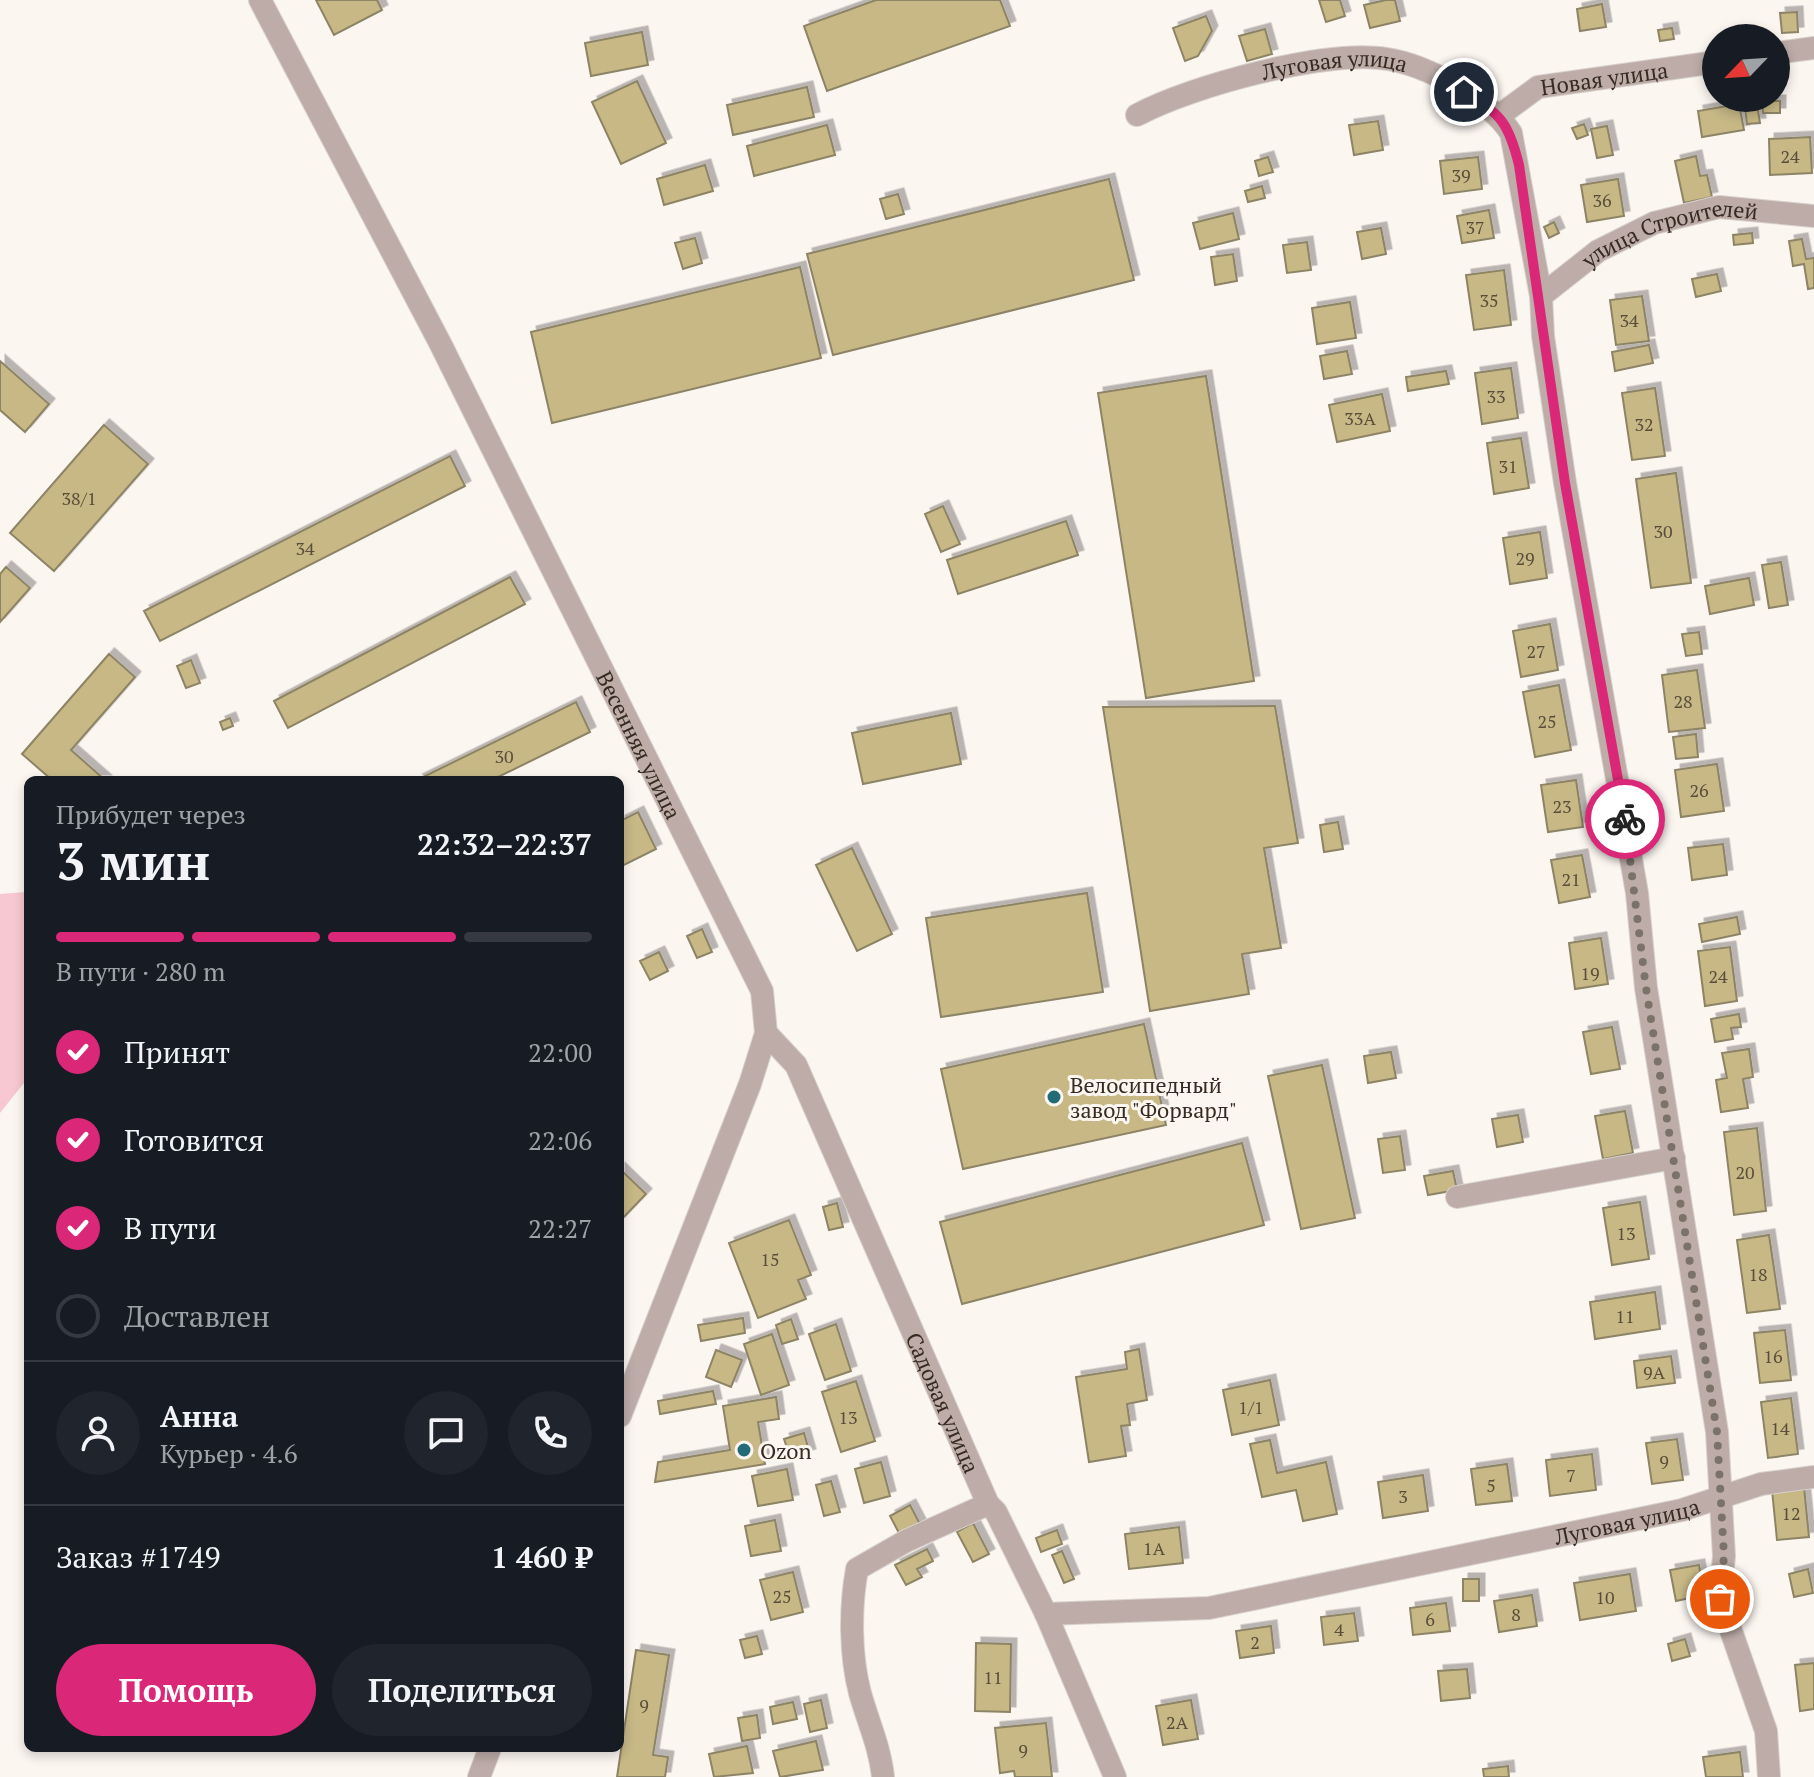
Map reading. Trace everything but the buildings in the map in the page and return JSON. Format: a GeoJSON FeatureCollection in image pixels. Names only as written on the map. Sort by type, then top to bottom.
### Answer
{"type":"FeatureCollection","features":[{"type":"Feature","properties":{"kind":"street","name":"Весенняя улица"},"geometry":{"type":"LineString","coordinates":[[260,0],[448,358],[762,991],[766,1033],[750,1084],[624,1406]]}},
{"type":"Feature","properties":{"kind":"street"},"geometry":{"type":"LineString","coordinates":[[1790,51],[1814,48]]}},
{"type":"Feature","properties":{"kind":"street","name":"Луговая улица"},"geometry":{"type":"LineString","coordinates":[[1046,1614],[1209,1608],[1682,1510],[1721,1497],[1717,1432],[1646,988],[1635,878],[1565,483],[1543,336],[1541,296],[1511,133],[1500,115],[1474,97],[1411,65],[1387,58],[1362,58],[1214,83],[1169,98],[1137,115]]}},
{"type":"Feature","properties":{"kind":"street","name":"Новая улица"},"geometry":{"type":"LineString","coordinates":[[1500,115],[1538,87],[1702,64]]}},
{"type":"Feature","properties":{"kind":"street","name":"улица Строителей"},"geometry":{"type":"LineString","coordinates":[[1541,296],[1598,251],[1654,223],[1719,207],[1814,216]]}},
{"type":"Feature","properties":{"kind":"street","name":"Садовая улица"},"geometry":{"type":"LineString","coordinates":[[766,1033],[796,1065],[988,1504],[996,1512],[1046,1614],[1115,1777]]}},
{"type":"Feature","properties":{"kind":"street"},"geometry":{"type":"LineString","coordinates":[[1457,1197],[1674,1158]]}},
{"type":"Feature","properties":{"kind":"street"},"geometry":{"type":"LineString","coordinates":[[1769,1777],[1766,1731],[1720,1599],[1724,1556],[1721,1497],[1761,1484],[1814,1477]]}},
{"type":"Feature","properties":{"kind":"street"},"geometry":{"type":"LineString","coordinates":[[883,1777],[880,1748],[859,1691],[853,1621],[857,1569],[906,1541],[988,1504]]}},
{"type":"Feature","properties":{"kind":"street"},"geometry":{"type":"LineString","coordinates":[[479,1777],[488,1752]]}},
{"type":"Feature","properties":{"kind":"shaded area"},"geometry":{"type":"Polygon","coordinates":[[[24,892],[24,1083],[0,1113],[0,894],[24,892]]]}},
{"type":"Feature","properties":{"kind":"way so far"},"geometry":{"type":"LineString","coordinates":[[1625,819],[1637,893],[1646,988],[1717,1432],[1724,1556],[1720,1599]]}},
{"type":"Feature","properties":{"kind":"place","name":"Велосипедный завод \"Форвард\""},"geometry":{"type":"Point","coordinates":[1054,1097]}},
{"type":"Feature","properties":{"kind":"place","name":"Ozon"},"geometry":{"type":"Point","coordinates":[744,1450]}},
{"type":"Feature","properties":{"kind":"route"},"geometry":{"type":"LineString","coordinates":[[1464,92],[1500,115],[1511,133],[1519,165],[1541,296],[1543,336],[1565,483],[1625,819]]}}]}
